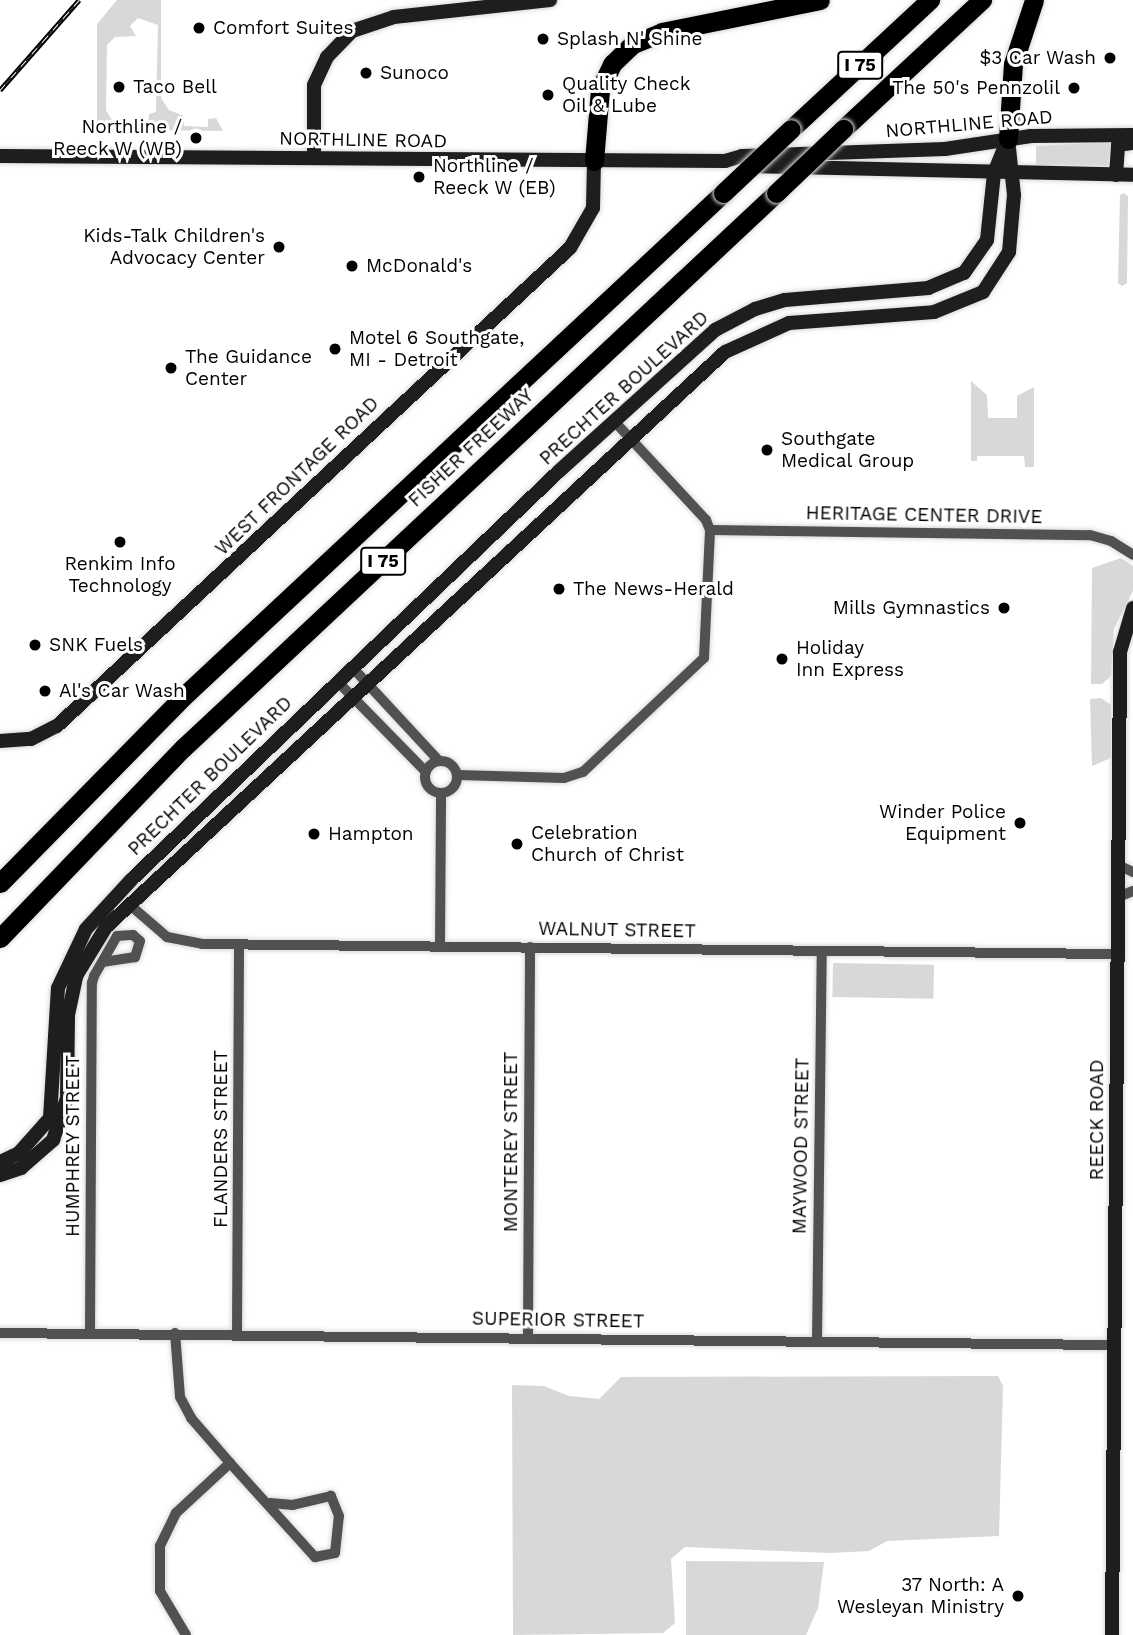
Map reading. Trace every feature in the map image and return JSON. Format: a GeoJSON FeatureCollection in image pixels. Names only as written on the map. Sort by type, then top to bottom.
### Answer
{"type":"FeatureCollection","features":[{"type":"Feature","properties":{"kind":"highway"},"geometry":{"type":"LineString","coordinates":[[594,161],[600,89],[612,64],[633,44],[662,32],[820,0]]}},
{"type":"Feature","properties":{"kind":"highway","name":"FISHER FREEWAY"},"geometry":{"type":"LineString","coordinates":[[0,883],[186,694],[930,0]]}},
{"type":"Feature","properties":{"kind":"highway","name":"FISHER FREEWAY"},"geometry":{"type":"LineString","coordinates":[[0,938],[183,748],[982,0]]}},
{"type":"Feature","properties":{"kind":"highway"},"geometry":{"type":"LineString","coordinates":[[1008,139],[1013,64],[1034,0]]}},
{"type":"Feature","properties":{"kind":"main road"},"geometry":{"type":"LineString","coordinates":[[314,159],[314,85],[327,57],[352,31],[394,17],[550,0]]}},
{"type":"Feature","properties":{"kind":"main road","name":"NORTHLINE ROAD"},"geometry":{"type":"LineString","coordinates":[[725,161],[741,156],[945,149],[1008,139],[1133,135]]}},
{"type":"Feature","properties":{"kind":"main road","name":"PRECHTER BOULEVARD"},"geometry":{"type":"LineString","coordinates":[[0,1162],[19,1153],[50,1118],[54,1013],[70,957],[95,919],[218,792],[558,472],[724,324],[785,300],[928,288],[964,273],[987,240],[993,173],[1008,139]]}},
{"type":"Feature","properties":{"kind":"main road","name":"PRECHTER BOULEVARD"},"geometry":{"type":"LineString","coordinates":[[0,1175],[21,1168],[53,1140],[67,1098],[68,1015],[76,976],[106,927],[369,685],[630,438],[737,343],[789,323],[934,312],[984,292],[1009,253],[1011,174],[1008,139]]}},
{"type":"Feature","properties":{"kind":"main road"},"geometry":{"type":"LineString","coordinates":[[1116,175],[1118,145],[1133,143]]}},
{"type":"Feature","properties":{"kind":"main road","name":"NORTHLINE ROAD"},"geometry":{"type":"LineString","coordinates":[[0,156],[725,161],[1011,174],[1133,175]]}},
{"type":"Feature","properties":{"kind":"main road","name":"WEST FRONTAGE ROAD"},"geometry":{"type":"LineString","coordinates":[[0,741],[31,739],[57,726],[570,248],[593,208],[594,161]]}},
{"type":"Feature","properties":{"kind":"main road"},"geometry":{"type":"LineString","coordinates":[[884,292],[878,304],[886,315]]}},
{"type":"Feature","properties":{"kind":"main road"},"geometry":{"type":"LineString","coordinates":[[724,324],[736,329],[737,343]]}},
{"type":"Feature","properties":{"kind":"main road"},"geometry":{"type":"LineString","coordinates":[[529,533],[535,517],[572,480],[569,473],[558,472]]}},
{"type":"Feature","properties":{"kind":"main road"},"geometry":{"type":"LineString","coordinates":[[472,553],[474,569],[489,572]]}},
{"type":"Feature","properties":{"kind":"main road","name":"REECK ROAD"},"geometry":{"type":"LineString","coordinates":[[1112,1635],[1120,652],[1133,608]]}},
{"type":"Feature","properties":{"kind":"main road"},"geometry":{"type":"LineString","coordinates":[[306,710],[318,719],[319,730]]}},
{"type":"Feature","properties":{"kind":"main road"},"geometry":{"type":"LineString","coordinates":[[261,752],[267,768],[278,769]]}},
{"type":"Feature","properties":{"kind":"main road"},"geometry":{"type":"LineString","coordinates":[[218,792],[233,810]]}},
{"type":"Feature","properties":{"kind":"street"},"geometry":{"type":"LineString","coordinates":[[457,775],[565,778],[583,772],[704,658],[708,641],[710,530],[700,510],[614,421]]}},
{"type":"Feature","properties":{"kind":"street","name":"HERITAGE CENTER DRIVE"},"geometry":{"type":"LineString","coordinates":[[710,530],[1090,535],[1111,541],[1133,555]]}},
{"type":"Feature","properties":{"kind":"street"},"geometry":{"type":"LineString","coordinates":[[337,681],[426,772],[428,786],[441,793],[452,789],[457,775],[453,765],[439,761],[352,667]]}},
{"type":"Feature","properties":{"kind":"street"},"geometry":{"type":"LineString","coordinates":[[426,772],[439,761]]}},
{"type":"Feature","properties":{"kind":"street"},"geometry":{"type":"LineString","coordinates":[[440,945],[441,793]]}},
{"type":"Feature","properties":{"kind":"street"},"geometry":{"type":"LineString","coordinates":[[1118,865],[1133,872]]}},
{"type":"Feature","properties":{"kind":"street"},"geometry":{"type":"LineString","coordinates":[[1118,897],[1133,891]]}},
{"type":"Feature","properties":{"kind":"street","name":"WALNUT STREET"},"geometry":{"type":"LineString","coordinates":[[130,905],[158,931],[178,941],[239,944],[1117,954]]}},
{"type":"Feature","properties":{"kind":"street","name":"FLANDERS STREET"},"geometry":{"type":"LineString","coordinates":[[237,1334],[239,944]]}},
{"type":"Feature","properties":{"kind":"street","name":"MONTEREY STREET"},"geometry":{"type":"LineString","coordinates":[[528,1338],[530,947]]}},
{"type":"Feature","properties":{"kind":"street","name":"MAYWOOD STREET"},"geometry":{"type":"LineString","coordinates":[[817,1341],[822,951]]}},
{"type":"Feature","properties":{"kind":"street","name":"HUMPHREY STREET"},"geometry":{"type":"LineString","coordinates":[[90,1333],[92,983],[102,962]]}},
{"type":"Feature","properties":{"kind":"street","name":"SUPERIOR STREET"},"geometry":{"type":"LineString","coordinates":[[0,1333],[1116,1345]]}},
{"type":"Feature","properties":{"kind":"street"},"geometry":{"type":"LineString","coordinates":[[175,1333],[180,1397],[191,1418],[316,1557],[335,1553],[339,1516],[331,1496],[293,1505],[270,1503]]}},
{"type":"Feature","properties":{"kind":"street"},"geometry":{"type":"LineString","coordinates":[[186,1635],[160,1591],[160,1546],[176,1513],[230,1462]]}},
{"type":"Feature","properties":{"kind":"shaded area"},"geometry":{"type":"Polygon","coordinates":[[[117,0],[161,0],[161,98],[169,110],[184,116],[184,126],[208,127],[208,119],[216,118],[223,131],[148,130],[149,114],[156,112],[158,25],[138,18],[130,26],[136,36],[115,37],[107,45],[106,110],[112,120],[126,120],[126,130],[97,129],[97,24],[117,0]]]}},
{"type":"Feature","properties":{"kind":"shaded area"},"geometry":{"type":"Polygon","coordinates":[[[1107,142],[1111,144],[1108,166],[1036,165],[1036,146],[1107,142]]]}},
{"type":"Feature","properties":{"kind":"shaded area"},"geometry":{"type":"Polygon","coordinates":[[[1124,193],[1128,196],[1127,283],[1122,286],[1118,283],[1120,195],[1124,193]]]}},
{"type":"Feature","properties":{"kind":"shaded area"},"geometry":{"type":"Polygon","coordinates":[[[971,381],[987,395],[988,418],[1017,418],[1017,396],[1034,387],[1034,467],[1025,467],[1024,456],[977,456],[977,461],[971,461],[971,381]]]}},
{"type":"Feature","properties":{"kind":"shaded area"},"geometry":{"type":"Polygon","coordinates":[[[1121,558],[1133,566],[1133,591],[1114,629],[1111,676],[1102,684],[1091,684],[1092,568],[1121,558]]]}},
{"type":"Feature","properties":{"kind":"shaded area"},"geometry":{"type":"Polygon","coordinates":[[[1101,698],[1111,705],[1111,758],[1092,766],[1090,699],[1101,698]]]}},
{"type":"Feature","properties":{"kind":"shaded area"},"geometry":{"type":"Polygon","coordinates":[[[833,963],[934,965],[933,999],[832,997],[833,963]]]}},
{"type":"Feature","properties":{"kind":"shaded area"},"geometry":{"type":"Polygon","coordinates":[[[998,1376],[1003,1386],[999,1536],[887,1541],[869,1551],[830,1553],[685,1547],[671,1559],[675,1623],[663,1633],[513,1635],[512,1385],[544,1386],[569,1396],[599,1399],[621,1377],[998,1376]]]}},
{"type":"Feature","properties":{"kind":"shaded area"},"geometry":{"type":"Polygon","coordinates":[[[686,1561],[824,1562],[818,1608],[806,1635],[686,1635],[686,1561]]]}},
{"type":"Feature","properties":{"kind":"railway"},"geometry":{"type":"LineString","coordinates":[[0,90],[79,0]]}},
{"type":"Feature","properties":{"kind":"place","name":"Comfort Suites"},"geometry":{"type":"Point","coordinates":[199,28]}},
{"type":"Feature","properties":{"kind":"place","name":"Splash N' Shine"},"geometry":{"type":"Point","coordinates":[543,39]}},
{"type":"Feature","properties":{"kind":"place","name":"$3 Car Wash"},"geometry":{"type":"Point","coordinates":[1110,58]}},
{"type":"Feature","properties":{"kind":"place","name":"Sunoco"},"geometry":{"type":"Point","coordinates":[366,73]}},
{"type":"Feature","properties":{"kind":"place","name":"Taco Bell"},"geometry":{"type":"Point","coordinates":[119,87]}},
{"type":"Feature","properties":{"kind":"place","name":"The 50's Pennzolil"},"geometry":{"type":"Point","coordinates":[1074,88]}},
{"type":"Feature","properties":{"kind":"place","name":"Quality Check Oil & Lube"},"geometry":{"type":"Point","coordinates":[548,95]}},
{"type":"Feature","properties":{"kind":"place","name":"Northline / Reeck W (WB)"},"geometry":{"type":"Point","coordinates":[196,138]}},
{"type":"Feature","properties":{"kind":"place","name":"Northline / Reeck W (EB)"},"geometry":{"type":"Point","coordinates":[419,177]}},
{"type":"Feature","properties":{"kind":"place","name":"Kids-Talk Children's Advocacy Center"},"geometry":{"type":"Point","coordinates":[279,247]}},
{"type":"Feature","properties":{"kind":"place","name":"McDonald's"},"geometry":{"type":"Point","coordinates":[352,266]}},
{"type":"Feature","properties":{"kind":"place","name":"Motel 6 Southgate, MI - Detroit"},"geometry":{"type":"Point","coordinates":[335,349]}},
{"type":"Feature","properties":{"kind":"place","name":"The Guidance Center"},"geometry":{"type":"Point","coordinates":[171,368]}},
{"type":"Feature","properties":{"kind":"place","name":"Southgate Medical Group"},"geometry":{"type":"Point","coordinates":[767,450]}},
{"type":"Feature","properties":{"kind":"place","name":"Renkim Info Technology"},"geometry":{"type":"Point","coordinates":[120,542]}},
{"type":"Feature","properties":{"kind":"place","name":"The News-Herald"},"geometry":{"type":"Point","coordinates":[559,589]}},
{"type":"Feature","properties":{"kind":"place","name":"Mills Gymnastics"},"geometry":{"type":"Point","coordinates":[1004,608]}},
{"type":"Feature","properties":{"kind":"place","name":"SNK Fuels"},"geometry":{"type":"Point","coordinates":[35,645]}},
{"type":"Feature","properties":{"kind":"place","name":"Holiday Inn Express"},"geometry":{"type":"Point","coordinates":[782,659]}},
{"type":"Feature","properties":{"kind":"place","name":"Al's Car Wash"},"geometry":{"type":"Point","coordinates":[45,691]}},
{"type":"Feature","properties":{"kind":"place","name":"Winder Police Equipment"},"geometry":{"type":"Point","coordinates":[1020,823]}},
{"type":"Feature","properties":{"kind":"place","name":"Hampton"},"geometry":{"type":"Point","coordinates":[314,834]}},
{"type":"Feature","properties":{"kind":"place","name":"Celebration Church of Christ"},"geometry":{"type":"Point","coordinates":[517,844]}},
{"type":"Feature","properties":{"kind":"place","name":"37 North: A Wesleyan Ministry"},"geometry":{"type":"Point","coordinates":[1018,1596]}}]}
